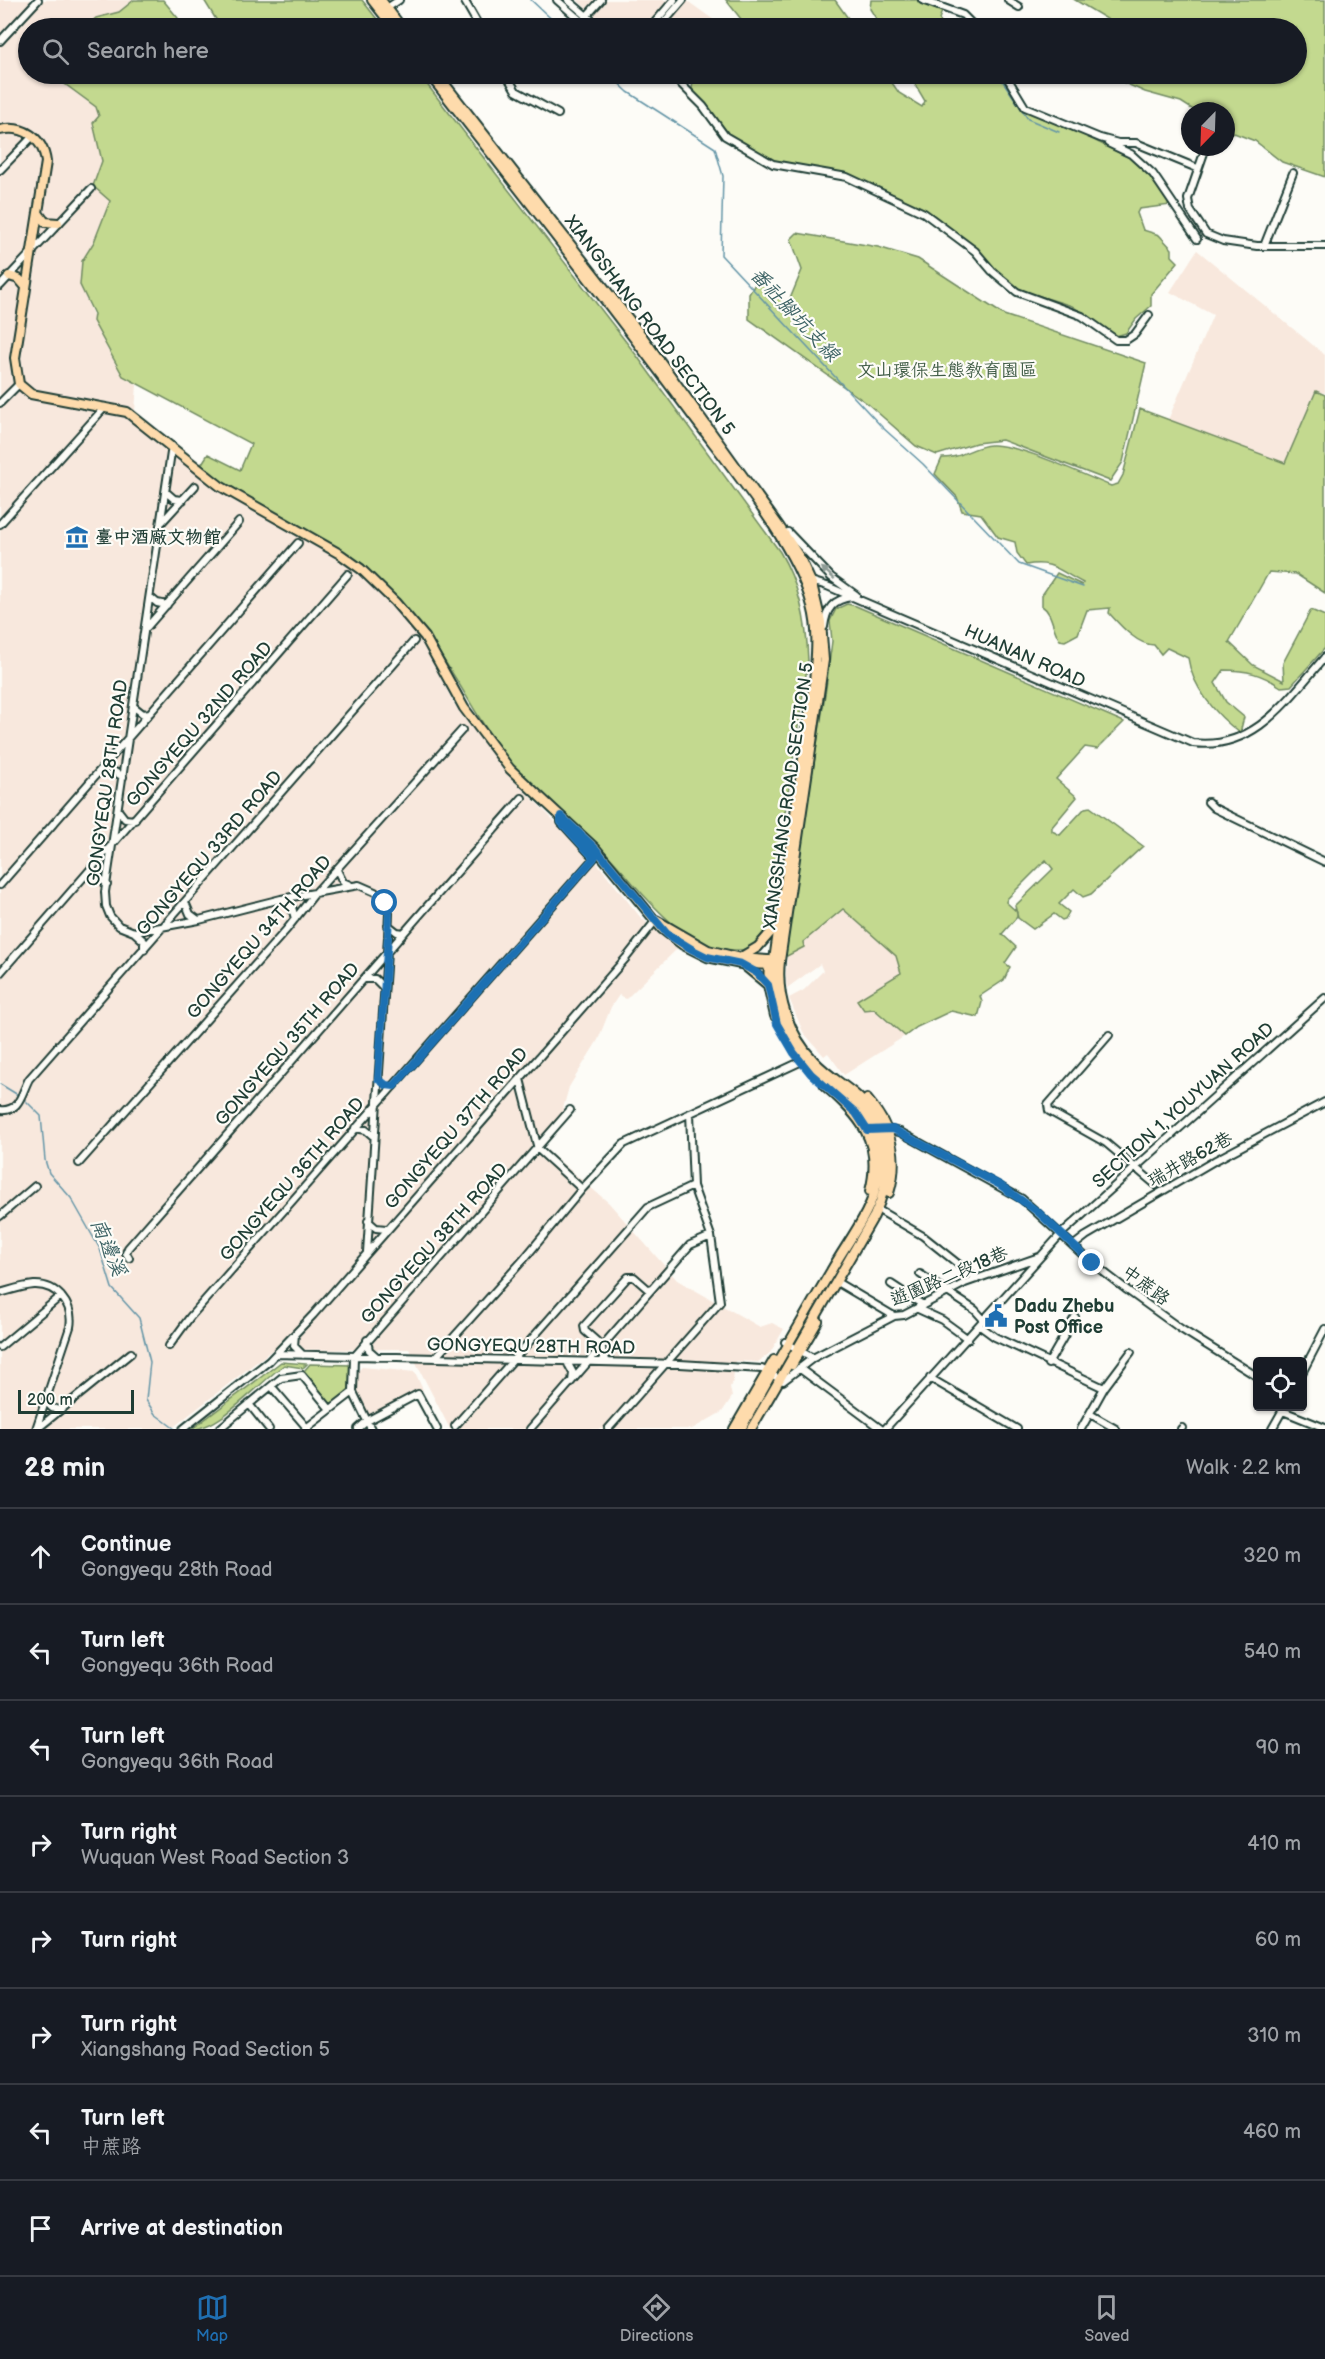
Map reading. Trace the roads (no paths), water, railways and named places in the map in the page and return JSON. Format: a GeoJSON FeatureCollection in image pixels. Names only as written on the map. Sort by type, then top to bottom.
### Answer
{"type":"FeatureCollection","features":[{"type":"Feature","properties":{"kind":"main road"},"geometry":{"type":"LineString","coordinates":[[381,6],[392,18]]}},
{"type":"Feature","properties":{"kind":"main road","name":"XIANGSHANG ROAD SECTION 5"},"geometry":{"type":"LineString","coordinates":[[437,84],[637,341],[719,451],[774,530],[801,578],[813,606],[817,655],[776,963],[780,994],[792,1028],[802,1046],[814,1061],[866,1105],[878,1129],[889,1162],[882,1200],[798,1350]]}},
{"type":"Feature","properties":{"kind":"main road","name":"XIANGSHANG ROAD SECTION 5"},"geometry":{"type":"LineString","coordinates":[[445,84],[649,345],[779,526],[800,558],[810,580],[819,613],[824,660],[776,963],[768,985],[777,1024],[800,1062],[856,1113],[891,1139],[894,1172],[882,1212],[840,1284],[798,1350],[734,1429]]}},
{"type":"Feature","properties":{"kind":"main road"},"geometry":{"type":"LineString","coordinates":[[0,130],[17,129],[33,136],[42,147],[46,162],[15,358],[20,384],[37,397],[105,407],[134,416],[220,486],[340,554],[379,585],[425,637],[446,680],[520,780],[596,849],[662,929],[707,957],[776,963]]}},
{"type":"Feature","properties":{"kind":"main road"},"geometry":{"type":"LineString","coordinates":[[39,214],[48,223],[57,223]]}},
{"type":"Feature","properties":{"kind":"main road"},"geometry":{"type":"LineString","coordinates":[[9,276],[16,277],[26,287]]}},
{"type":"Feature","properties":{"kind":"main road"},"geometry":{"type":"LineString","coordinates":[[741,961],[771,932]]}},
{"type":"Feature","properties":{"kind":"main road"},"geometry":{"type":"LineString","coordinates":[[741,961],[768,985]]}},
{"type":"Feature","properties":{"kind":"main road","name":"XIANGSHANG ROAD SECTION 5"},"geometry":{"type":"LineString","coordinates":[[756,1429],[786,1343],[873,1196],[879,1161],[878,1129]]}},
{"type":"Feature","properties":{"kind":"main road","name":"XIANGSHANG ROAD SECTION 5"},"geometry":{"type":"LineString","coordinates":[[741,1429],[775,1376]]}},
{"type":"Feature","properties":{"kind":"main road","name":"XIANGSHANG ROAD SECTION 5"},"geometry":{"type":"LineString","coordinates":[[751,1429],[775,1376]]}},
{"type":"Feature","properties":{"kind":"street"},"geometry":{"type":"LineString","coordinates":[[21,18],[38,0]]}},
{"type":"Feature","properties":{"kind":"street"},"geometry":{"type":"LineString","coordinates":[[381,6],[399,0]]}},
{"type":"Feature","properties":{"kind":"street"},"geometry":{"type":"LineString","coordinates":[[464,0],[474,18]]}},
{"type":"Feature","properties":{"kind":"street"},"geometry":{"type":"LineString","coordinates":[[557,0],[583,18]]}},
{"type":"Feature","properties":{"kind":"street"},"geometry":{"type":"LineString","coordinates":[[568,0],[583,18]]}},
{"type":"Feature","properties":{"kind":"street"},"geometry":{"type":"LineString","coordinates":[[585,18],[601,0]]}},
{"type":"Feature","properties":{"kind":"street"},"geometry":{"type":"LineString","coordinates":[[659,18],[674,0]]}},
{"type":"Feature","properties":{"kind":"street"},"geometry":{"type":"LineString","coordinates":[[667,18],[683,0]]}},
{"type":"Feature","properties":{"kind":"street"},"geometry":{"type":"LineString","coordinates":[[922,0],[966,18]]}},
{"type":"Feature","properties":{"kind":"street"},"geometry":{"type":"LineString","coordinates":[[1008,0],[1019,7]]}},
{"type":"Feature","properties":{"kind":"street"},"geometry":{"type":"LineString","coordinates":[[0,41],[18,22]]}},
{"type":"Feature","properties":{"kind":"street"},"geometry":{"type":"LineString","coordinates":[[512,84],[516,91],[558,114]]}},
{"type":"Feature","properties":{"kind":"street"},"geometry":{"type":"LineString","coordinates":[[681,84],[703,106],[725,136],[773,165],[848,177],[924,213],[975,251],[992,271],[1017,292],[1082,316],[1116,340],[1126,340],[1135,334],[1149,315]]}},
{"type":"Feature","properties":{"kind":"street"},"geometry":{"type":"LineString","coordinates":[[1011,84],[1025,107],[1100,138],[1131,154],[1153,174],[1197,239]]}},
{"type":"Feature","properties":{"kind":"street"},"geometry":{"type":"LineString","coordinates":[[0,170],[33,136]]}},
{"type":"Feature","properties":{"kind":"street"},"geometry":{"type":"LineString","coordinates":[[1100,138],[1118,143],[1136,143],[1197,168]]}},
{"type":"Feature","properties":{"kind":"street"},"geometry":{"type":"LineString","coordinates":[[1202,156],[1188,206],[1206,234],[1223,241],[1264,246],[1325,246]]}},
{"type":"Feature","properties":{"kind":"street"},"geometry":{"type":"LineString","coordinates":[[1264,246],[1293,173]]}},
{"type":"Feature","properties":{"kind":"street"},"geometry":{"type":"LineString","coordinates":[[0,286],[91,189]]}},
{"type":"Feature","properties":{"kind":"street"},"geometry":{"type":"LineString","coordinates":[[0,403],[20,384]]}},
{"type":"Feature","properties":{"kind":"street"},"geometry":{"type":"LineString","coordinates":[[0,524],[105,407]]}},
{"type":"Feature","properties":{"kind":"street","name":"GONGYEQU 28TH ROAD"},"geometry":{"type":"LineString","coordinates":[[134,932],[120,926],[110,916],[105,902],[172,446]]}},
{"type":"Feature","properties":{"kind":"street"},"geometry":{"type":"LineString","coordinates":[[161,523],[195,486]]}},
{"type":"Feature","properties":{"kind":"street"},"geometry":{"type":"LineString","coordinates":[[166,492],[174,499],[183,500]]}},
{"type":"Feature","properties":{"kind":"street"},"geometry":{"type":"LineString","coordinates":[[146,629],[239,522]]}},
{"type":"Feature","properties":{"kind":"street"},"geometry":{"type":"LineString","coordinates":[[788,532],[831,577],[874,606]]}},
{"type":"Feature","properties":{"kind":"street"},"geometry":{"type":"LineString","coordinates":[[0,885],[298,543]]}},
{"type":"Feature","properties":{"kind":"street","name":"GONGYEQU 32ND ROAD"},"geometry":{"type":"LineString","coordinates":[[0,973],[89,874],[348,574]]}},
{"type":"Feature","properties":{"kind":"street","name":"HUANAN ROAD"},"geometry":{"type":"LineString","coordinates":[[801,578],[853,597],[1184,740],[1209,745],[1240,739],[1259,727],[1325,657]]}},
{"type":"Feature","properties":{"kind":"street"},"geometry":{"type":"LineString","coordinates":[[150,597],[157,603],[167,605]]}},
{"type":"Feature","properties":{"kind":"street"},"geometry":{"type":"LineString","coordinates":[[824,627],[826,614],[832,604],[841,598],[853,597]]}},
{"type":"Feature","properties":{"kind":"street","name":"GONGYEQU 33RD ROAD"},"geometry":{"type":"LineString","coordinates":[[0,1110],[11,1110],[18,1104],[26,1086],[414,641]]}},
{"type":"Feature","properties":{"kind":"street"},"geometry":{"type":"LineString","coordinates":[[133,706],[142,714],[152,712]]}},
{"type":"Feature","properties":{"kind":"street","name":"GONGYEQU 34TH ROAD"},"geometry":{"type":"LineString","coordinates":[[79,1163],[295,919],[316,892],[462,730]]}},
{"type":"Feature","properties":{"kind":"street"},"geometry":{"type":"LineString","coordinates":[[105,766],[123,777]]}},
{"type":"Feature","properties":{"kind":"street","name":"GONGYEQU 35TH ROAD"},"geometry":{"type":"LineString","coordinates":[[129,1258],[126,1253],[128,1248],[522,798]]}},
{"type":"Feature","properties":{"kind":"street"},"geometry":{"type":"LineString","coordinates":[[1208,802],[1214,808],[1325,862]]}},
{"type":"Feature","properties":{"kind":"street"},"geometry":{"type":"LineString","coordinates":[[118,810],[125,819],[136,820]]}},
{"type":"Feature","properties":{"kind":"street","name":"GONGYEQU 36TH ROAD"},"geometry":{"type":"LineString","coordinates":[[169,1346],[190,1317],[594,858],[561,822],[561,816]]}},
{"type":"Feature","properties":{"kind":"street"},"geometry":{"type":"LineString","coordinates":[[337,870],[343,882],[368,887],[378,894],[388,909],[367,1252]]}},
{"type":"Feature","properties":{"kind":"street"},"geometry":{"type":"LineString","coordinates":[[89,874],[97,876],[107,884]]}},
{"type":"Feature","properties":{"kind":"street"},"geometry":{"type":"LineString","coordinates":[[134,932],[199,920],[281,899],[351,885]]}},
{"type":"Feature","properties":{"kind":"street"},"geometry":{"type":"LineString","coordinates":[[281,899],[292,907],[295,919]]}},
{"type":"Feature","properties":{"kind":"street"},"geometry":{"type":"LineString","coordinates":[[185,902],[190,914],[199,920]]}},
{"type":"Feature","properties":{"kind":"street","name":"GONGYEQU 37TH ROAD"},"geometry":{"type":"LineString","coordinates":[[185,1427],[276,1354],[295,1334],[626,958],[656,920]]}},
{"type":"Feature","properties":{"kind":"street"},"geometry":{"type":"LineString","coordinates":[[388,925],[397,932],[404,933]]}},
{"type":"Feature","properties":{"kind":"street"},"geometry":{"type":"LineString","coordinates":[[134,932],[144,941],[144,950]]}},
{"type":"Feature","properties":{"kind":"street"},"geometry":{"type":"LineString","coordinates":[[364,979],[375,979],[383,991]]}},
{"type":"Feature","properties":{"kind":"street","name":"SECTION 1, YOUYUAN ROAD"},"geometry":{"type":"LineString","coordinates":[[883,1429],[968,1339],[1060,1234],[1325,998]]}},
{"type":"Feature","properties":{"kind":"street"},"geometry":{"type":"LineString","coordinates":[[1109,1035],[1048,1105],[1049,1112],[1106,1143],[1156,1185]]}},
{"type":"Feature","properties":{"kind":"street"},"geometry":{"type":"LineString","coordinates":[[435,1358],[624,1144],[800,1062]]}},
{"type":"Feature","properties":{"kind":"street"},"geometry":{"type":"LineString","coordinates":[[378,1079],[386,1085],[394,1086]]}},
{"type":"Feature","properties":{"kind":"street"},"geometry":{"type":"LineString","coordinates":[[520,1079],[538,1149],[582,1189]]}},
{"type":"Feature","properties":{"kind":"street","name":"瑞井路62巷"},"geometry":{"type":"LineString","coordinates":[[1073,1246],[1086,1236],[1214,1161],[1325,1102]]}},
{"type":"Feature","properties":{"kind":"street","name":"GONGYEQU 38TH ROAD"},"geometry":{"type":"LineString","coordinates":[[354,1357],[570,1110]]}},
{"type":"Feature","properties":{"kind":"street"},"geometry":{"type":"LineString","coordinates":[[608,1429],[720,1302],[711,1236],[693,1185],[690,1113]]}},
{"type":"Feature","properties":{"kind":"street"},"geometry":{"type":"LineString","coordinates":[[355,1128],[366,1130],[373,1136]]}},
{"type":"Feature","properties":{"kind":"street","name":"中蔗路"},"geometry":{"type":"LineString","coordinates":[[878,1129],[900,1132],[1022,1199],[1073,1246],[1181,1329],[1253,1374]]}},
{"type":"Feature","properties":{"kind":"street"},"geometry":{"type":"LineString","coordinates":[[891,1139],[900,1132]]}},
{"type":"Feature","properties":{"kind":"street"},"geometry":{"type":"LineString","coordinates":[[455,1426],[648,1207],[693,1185]]}},
{"type":"Feature","properties":{"kind":"street"},"geometry":{"type":"LineString","coordinates":[[0,1216],[35,1186]]}},
{"type":"Feature","properties":{"kind":"street"},"geometry":{"type":"LineString","coordinates":[[882,1212],[923,1236],[977,1279]]}},
{"type":"Feature","properties":{"kind":"street"},"geometry":{"type":"LineString","coordinates":[[368,1221],[376,1228],[386,1229]]}},
{"type":"Feature","properties":{"kind":"street"},"geometry":{"type":"LineString","coordinates":[[530,1429],[690,1245],[711,1236]]}},
{"type":"Feature","properties":{"kind":"street","name":"遊園路二段18巷"},"geometry":{"type":"LineString","coordinates":[[775,1376],[799,1368],[813,1358],[894,1316],[904,1315],[946,1292],[1039,1257]]}},
{"type":"Feature","properties":{"kind":"street"},"geometry":{"type":"LineString","coordinates":[[920,1274],[975,1310],[994,1337],[1104,1388]]}},
{"type":"Feature","properties":{"kind":"street"},"geometry":{"type":"LineString","coordinates":[[608,1363],[602,1354],[602,1346],[585,1331],[585,1324],[628,1276],[634,1277],[650,1291]]}},
{"type":"Feature","properties":{"kind":"street"},"geometry":{"type":"LineString","coordinates":[[840,1284],[894,1316]]}},
{"type":"Feature","properties":{"kind":"street"},"geometry":{"type":"LineString","coordinates":[[891,1284],[968,1339]]}},
{"type":"Feature","properties":{"kind":"street"},"geometry":{"type":"LineString","coordinates":[[0,1293],[35,1285],[61,1296],[69,1308],[71,1320],[36,1429]]}},
{"type":"Feature","properties":{"kind":"street"},"geometry":{"type":"LineString","coordinates":[[0,1347],[61,1296]]}},
{"type":"Feature","properties":{"kind":"street"},"geometry":{"type":"LineString","coordinates":[[1048,1364],[1075,1317]]}},
{"type":"Feature","properties":{"kind":"street"},"geometry":{"type":"LineString","coordinates":[[1307,1363],[1325,1329]]}},
{"type":"Feature","properties":{"kind":"street"},"geometry":{"type":"LineString","coordinates":[[295,1334],[297,1351],[307,1356]]}},
{"type":"Feature","properties":{"kind":"street"},"geometry":{"type":"LineString","coordinates":[[367,1340],[369,1350],[378,1357]]}},
{"type":"Feature","properties":{"kind":"street"},"geometry":{"type":"LineString","coordinates":[[786,1343],[813,1358]]}},
{"type":"Feature","properties":{"kind":"street"},"geometry":{"type":"LineString","coordinates":[[524,1346],[530,1361]]}},
{"type":"Feature","properties":{"kind":"street"},"geometry":{"type":"LineString","coordinates":[[447,1347],[447,1353],[453,1359]]}},
{"type":"Feature","properties":{"kind":"street"},"geometry":{"type":"LineString","coordinates":[[678,1348],[680,1364]]}},
{"type":"Feature","properties":{"kind":"street"},"geometry":{"type":"LineString","coordinates":[[1081,1429],[1104,1388],[1131,1352]]}},
{"type":"Feature","properties":{"kind":"street"},"geometry":{"type":"LineString","coordinates":[[36,1429],[131,1353]]}},
{"type":"Feature","properties":{"kind":"street","name":"GONGYEQU 28TH ROAD"},"geometry":{"type":"LineString","coordinates":[[276,1354],[680,1364],[775,1376]]}},
{"type":"Feature","properties":{"kind":"street"},"geometry":{"type":"LineString","coordinates":[[354,1357],[353,1392],[371,1429]]}},
{"type":"Feature","properties":{"kind":"street"},"geometry":{"type":"LineString","coordinates":[[495,1360],[499,1375]]}},
{"type":"Feature","properties":{"kind":"street"},"geometry":{"type":"LineString","coordinates":[[567,1362],[573,1372],[572,1382]]}},
{"type":"Feature","properties":{"kind":"street"},"geometry":{"type":"LineString","coordinates":[[646,1363],[652,1380]]}},
{"type":"Feature","properties":{"kind":"street"},"geometry":{"type":"LineString","coordinates":[[799,1368],[883,1429]]}},
{"type":"Feature","properties":{"kind":"street"},"geometry":{"type":"LineString","coordinates":[[219,1429],[227,1426],[249,1404],[281,1378],[302,1375],[329,1408]]}},
{"type":"Feature","properties":{"kind":"street"},"geometry":{"type":"LineString","coordinates":[[930,1378],[1017,1429]]}},
{"type":"Feature","properties":{"kind":"street"},"geometry":{"type":"LineString","coordinates":[[272,1387],[306,1428],[329,1408],[353,1392]]}},
{"type":"Feature","properties":{"kind":"street"},"geometry":{"type":"LineString","coordinates":[[358,1429],[367,1421],[418,1394],[436,1427],[426,1429]]}},
{"type":"Feature","properties":{"kind":"street"},"geometry":{"type":"LineString","coordinates":[[45,1401],[52,1408],[60,1410]]}},
{"type":"Feature","properties":{"kind":"street"},"geometry":{"type":"LineString","coordinates":[[249,1404],[269,1429]]}},
{"type":"Feature","properties":{"kind":"street"},"geometry":{"type":"LineString","coordinates":[[1272,1429],[1283,1411]]}},
{"type":"Feature","properties":{"kind":"street"},"geometry":{"type":"LineString","coordinates":[[1288,1411],[1325,1428]]}},
{"type":"Feature","properties":{"kind":"street"},"geometry":{"type":"LineString","coordinates":[[1090,1414],[1116,1429]]}},
{"type":"Feature","properties":{"kind":"waterway","name":"番社腳坑支線"},"geometry":{"type":"LineString","coordinates":[[531,0],[550,18]]}},
{"type":"Feature","properties":{"kind":"waterway","name":"番社腳坑支線"},"geometry":{"type":"LineString","coordinates":[[620,84],[628,92],[715,148],[723,176],[721,255],[882,427],[923,464],[1019,564],[1083,587]]}},
{"type":"Feature","properties":{"kind":"waterway"},"geometry":{"type":"LineString","coordinates":[[1005,84],[1028,119],[1059,132]]}},
{"type":"Feature","properties":{"kind":"waterway","name":"南邊溪"},"geometry":{"type":"LineString","coordinates":[[0,1084],[18,1095]]}},
{"type":"Feature","properties":{"kind":"waterway","name":"南邊溪"},"geometry":{"type":"LineString","coordinates":[[22,1097],[41,1116],[45,1160],[49,1173],[71,1198],[100,1249],[112,1288],[139,1318],[150,1362],[146,1400],[155,1414],[175,1429]]}},
{"type":"Feature","properties":{"kind":"place","name":"臺中酒廠文物館"},"geometry":{"type":"Point","coordinates":[77,537]}},
{"type":"Feature","properties":{"kind":"place","name":"Dadu Zhebu Post Office"},"geometry":{"type":"Point","coordinates":[996,1316]}},
{"type":"Feature","properties":{"kind":"park label","name":"文山環保生態教育園區"},"geometry":{"type":"Point","coordinates":[947,370]}}]}
